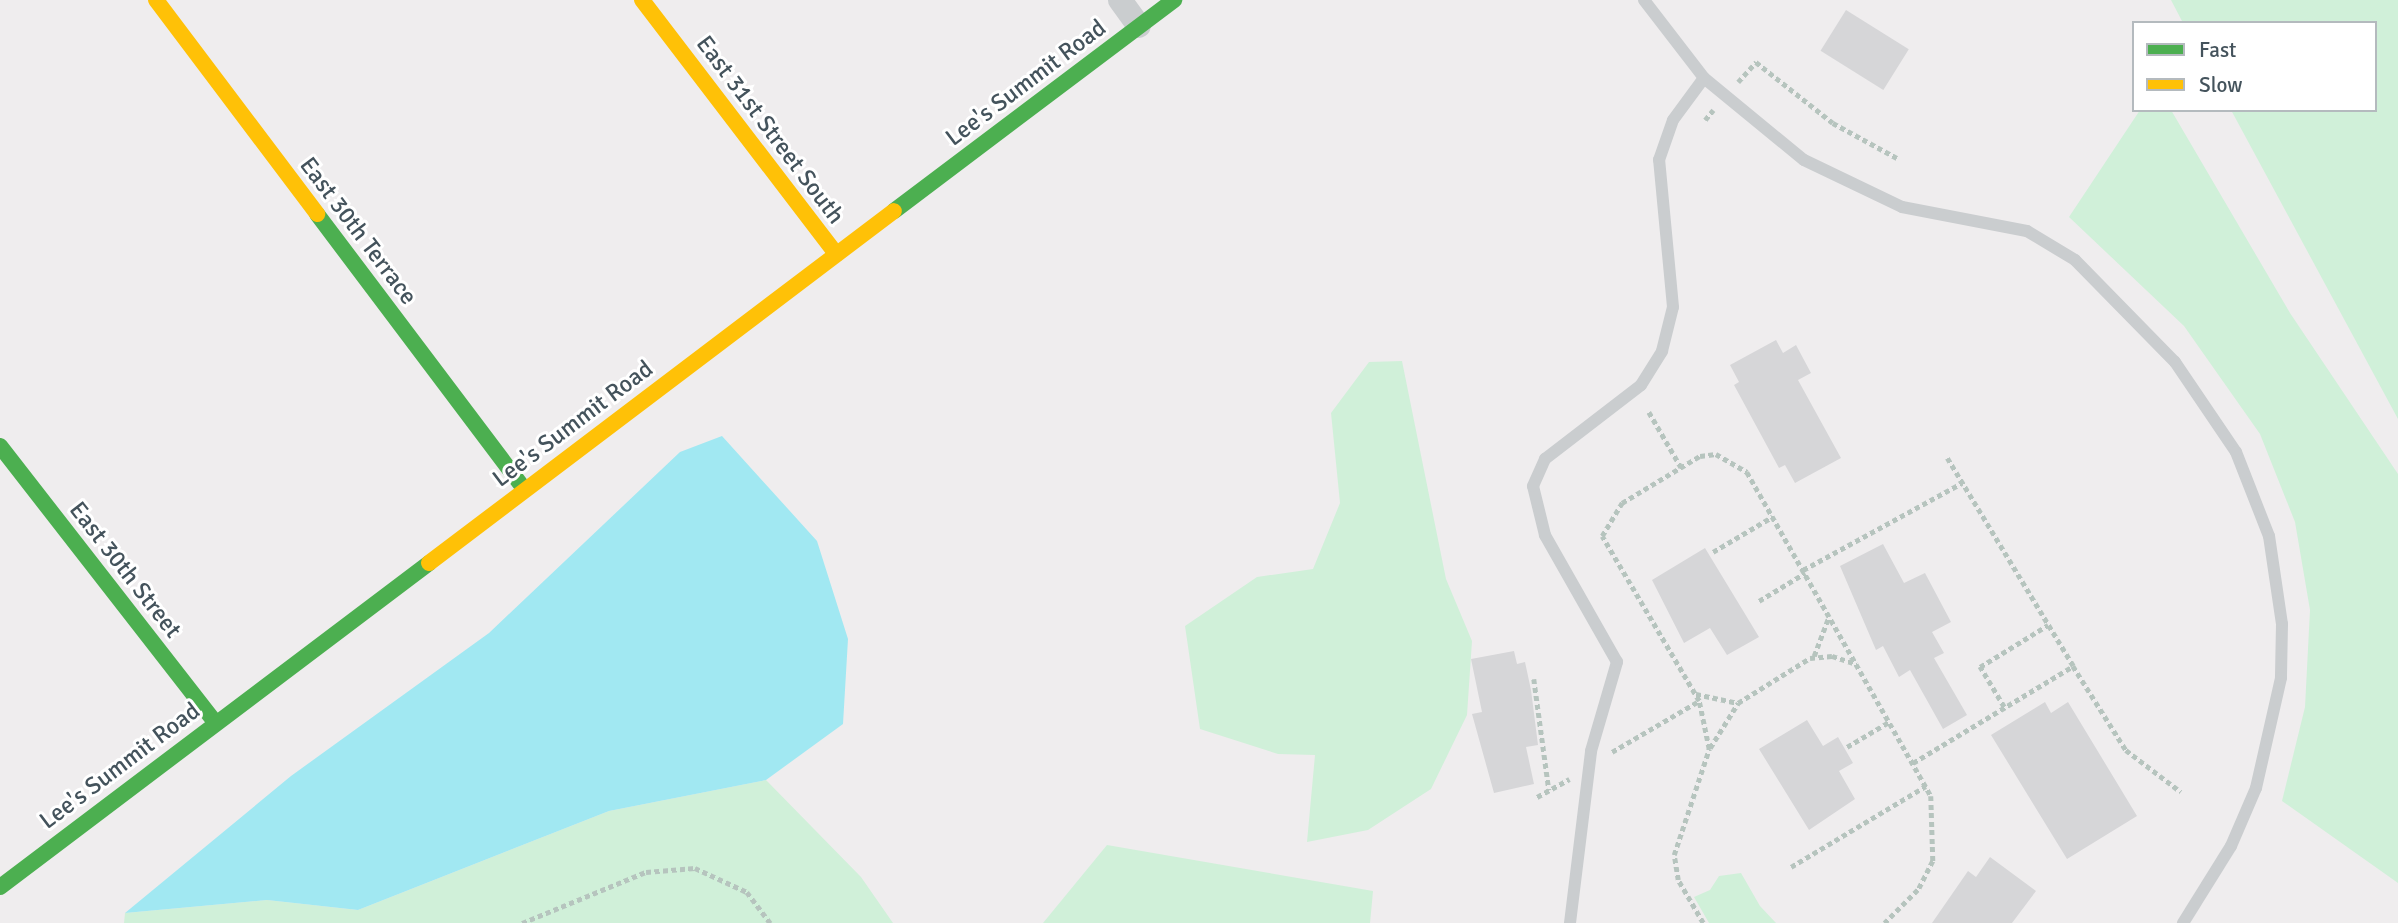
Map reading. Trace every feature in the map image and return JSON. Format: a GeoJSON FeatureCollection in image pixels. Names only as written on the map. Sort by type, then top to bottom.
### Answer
{"type":"FeatureCollection","features":[{"type":"Feature","properties":{"kind":"main road","name":"East 30th Terrace"},"geometry":{"type":"LineString","coordinates":[[156,0],[524,489]]}},
{"type":"Feature","properties":{"kind":"main road","name":"East 31st Street South"},"geometry":{"type":"LineString","coordinates":[[642,0],[836,254]]}},
{"type":"Feature","properties":{"kind":"main road","name":"Lee's Summit Road"},"geometry":{"type":"LineString","coordinates":[[0,887],[1174,0]]}},
{"type":"Feature","properties":{"kind":"main road","name":"East 30th Street"},"geometry":{"type":"LineString","coordinates":[[0,446],[215,722]]}},
{"type":"Feature","properties":{"kind":"street"},"geometry":{"type":"LineString","coordinates":[[1120,0],[1139,26]]}},
{"type":"Feature","properties":{"kind":"lane"},"geometry":{"type":"LineString","coordinates":[[1644,0],[1704,78],[1804,160],[1864,193],[2048,240],[2135,315],[2206,402],[2236,452],[2269,536],[2283,624],[2281,678],[2256,788],[2231,846],[2183,923]]}},
{"type":"Feature","properties":{"kind":"lane"},"geometry":{"type":"LineString","coordinates":[[1570,923],[1593,739],[1617,662],[1545,536],[1533,486],[1561,443],[1641,384],[1666,341],[1672,285],[1659,160],[1673,120],[1704,78]]}},
{"type":"Feature","properties":{"kind":"path"},"geometry":{"type":"LineString","coordinates":[[1705,120],[1756,62],[1832,123],[1897,158]]}},
{"type":"Feature","properties":{"kind":"path"},"geometry":{"type":"LineString","coordinates":[[1649,412],[1681,467]]}},
{"type":"Feature","properties":{"kind":"path"},"geometry":{"type":"LineString","coordinates":[[1709,749],[1696,694],[1602,537],[1622,503],[1681,467],[1707,455],[1736,460],[1772,517],[1926,786],[1936,826],[1933,861],[1918,890],[1885,923]]}},
{"type":"Feature","properties":{"kind":"path"},"geometry":{"type":"LineString","coordinates":[[1947,458],[2126,750],[2181,792]]}},
{"type":"Feature","properties":{"kind":"path"},"geometry":{"type":"LineString","coordinates":[[1759,601],[1804,572],[1962,483]]}},
{"type":"Feature","properties":{"kind":"path"},"geometry":{"type":"LineString","coordinates":[[1713,552],[1772,517]]}},
{"type":"Feature","properties":{"kind":"path"},"geometry":{"type":"LineString","coordinates":[[1703,923],[1678,880],[1674,855],[1709,749],[1738,703],[1813,657],[1829,615]]}},
{"type":"Feature","properties":{"kind":"path"},"geometry":{"type":"LineString","coordinates":[[2004,708],[1980,667],[2048,625]]}},
{"type":"Feature","properties":{"kind":"path"},"geometry":{"type":"LineString","coordinates":[[1813,657],[1857,664]]}},
{"type":"Feature","properties":{"kind":"path"},"geometry":{"type":"LineString","coordinates":[[1913,762],[2073,666]]}},
{"type":"Feature","properties":{"kind":"path"},"geometry":{"type":"LineString","coordinates":[[1534,679],[1549,790]]}},
{"type":"Feature","properties":{"kind":"path"},"geometry":{"type":"LineString","coordinates":[[1696,694],[1738,703]]}},
{"type":"Feature","properties":{"kind":"path"},"geometry":{"type":"LineString","coordinates":[[1606,755],[1699,701]]}},
{"type":"Feature","properties":{"kind":"path"},"geometry":{"type":"LineString","coordinates":[[1847,747],[1889,722]]}},
{"type":"Feature","properties":{"kind":"path"},"geometry":{"type":"LineString","coordinates":[[1537,797],[1572,776]]}},
{"type":"Feature","properties":{"kind":"path"},"geometry":{"type":"LineString","coordinates":[[1791,867],[1926,786]]}},
{"type":"Feature","properties":{"kind":"path"},"geometry":{"type":"LineString","coordinates":[[522,923],[646,872],[695,868],[747,891],[771,923]]}},
{"type":"Feature","properties":{"kind":"green space"},"geometry":{"type":"Polygon","coordinates":[[[2171,0],[2398,0],[2398,419],[2232,112],[2377,112],[2377,21],[2182,21],[2171,0]]]}},
{"type":"Feature","properties":{"kind":"green space"},"geometry":{"type":"Polygon","coordinates":[[[2139,112],[2172,112],[2290,313],[2398,474],[2398,883],[2282,801],[2305,707],[2310,610],[2295,522],[2260,434],[2184,326],[2069,217],[2139,112]]]}},
{"type":"Feature","properties":{"kind":"green space"},"geometry":{"type":"Polygon","coordinates":[[[1402,361],[1446,579],[1472,641],[1467,715],[1431,789],[1368,830],[1307,842],[1315,755],[1278,754],[1200,729],[1185,626],[1257,577],[1313,569],[1340,503],[1331,413],[1369,362],[1402,361]]]}},
{"type":"Feature","properties":{"kind":"green space"},"geometry":{"type":"Polygon","coordinates":[[[766,780],[861,877],[893,923],[124,923],[125,913],[267,900],[358,910],[609,811],[766,780]]]}},
{"type":"Feature","properties":{"kind":"green space"},"geometry":{"type":"Polygon","coordinates":[[[1107,845],[1373,891],[1370,923],[1043,923],[1107,845]]]}},
{"type":"Feature","properties":{"kind":"green space"},"geometry":{"type":"Polygon","coordinates":[[[1741,873],[1760,906],[1776,923],[1709,923],[1694,897],[1710,890],[1719,876],[1741,873]]]}},
{"type":"Feature","properties":{"kind":"water"},"geometry":{"type":"Polygon","coordinates":[[[722,436],[817,541],[848,639],[843,724],[766,780],[609,811],[358,910],[267,900],[125,913],[291,776],[489,633],[680,452],[722,436]]]}},
{"type":"Feature","properties":{"kind":"building"},"geometry":{"type":"Polygon","coordinates":[[[1846,10],[1909,49],[1883,90],[1821,51],[1846,10]]]}},
{"type":"Feature","properties":{"kind":"building"},"geometry":{"type":"Polygon","coordinates":[[[1776,340],[1783,353],[1796,345],[1811,373],[1798,380],[1841,458],[1795,483],[1785,465],[1779,468],[1734,385],[1739,382],[1730,365],[1776,340]]]}},
{"type":"Feature","properties":{"kind":"building"},"geometry":{"type":"Polygon","coordinates":[[[1883,544],[1904,583],[1925,573],[1951,622],[1932,632],[1944,653],[1934,658],[1967,715],[1943,729],[1910,670],[1899,677],[1883,646],[1876,650],[1840,566],[1883,544]]]}},
{"type":"Feature","properties":{"kind":"building"},"geometry":{"type":"Polygon","coordinates":[[[1705,548],[1759,637],[1727,655],[1710,628],[1684,643],[1652,580],[1705,548]]]}},
{"type":"Feature","properties":{"kind":"building"},"geometry":{"type":"Polygon","coordinates":[[[1514,651],[1517,664],[1525,662],[1531,690],[1538,745],[1526,747],[1534,784],[1494,793],[1472,714],[1482,712],[1471,659],[1514,651]]]}},
{"type":"Feature","properties":{"kind":"building"},"geometry":{"type":"Polygon","coordinates":[[[2045,702],[2051,713],[2068,702],[2137,816],[2067,859],[1991,735],[2045,702]]]}},
{"type":"Feature","properties":{"kind":"building"},"geometry":{"type":"Polygon","coordinates":[[[1807,720],[1823,746],[1838,737],[1853,763],[1839,771],[1855,799],[1809,830],[1759,749],[1807,720]]]}},
{"type":"Feature","properties":{"kind":"building"},"geometry":{"type":"Polygon","coordinates":[[[1990,857],[2036,891],[2012,923],[1932,923],[1968,871],[1976,877],[1990,857]]]}},
{"type":"Feature","properties":{"kind":"traffic: fast"},"geometry":{"type":"LineString","coordinates":[[894,211],[1174,0]]}},
{"type":"Feature","properties":{"kind":"traffic: fast"},"geometry":{"type":"LineString","coordinates":[[317,214],[524,489]]}},
{"type":"Feature","properties":{"kind":"traffic: fast"},"geometry":{"type":"LineString","coordinates":[[0,446],[215,722]]}},
{"type":"Feature","properties":{"kind":"traffic: fast"},"geometry":{"type":"LineString","coordinates":[[0,887],[429,563]]}},
{"type":"Feature","properties":{"kind":"traffic: slow"},"geometry":{"type":"LineString","coordinates":[[156,0],[317,214]]}},
{"type":"Feature","properties":{"kind":"traffic: slow"},"geometry":{"type":"LineString","coordinates":[[642,0],[836,254]]}},
{"type":"Feature","properties":{"kind":"traffic: slow"},"geometry":{"type":"LineString","coordinates":[[429,563],[894,211]]}}]}
